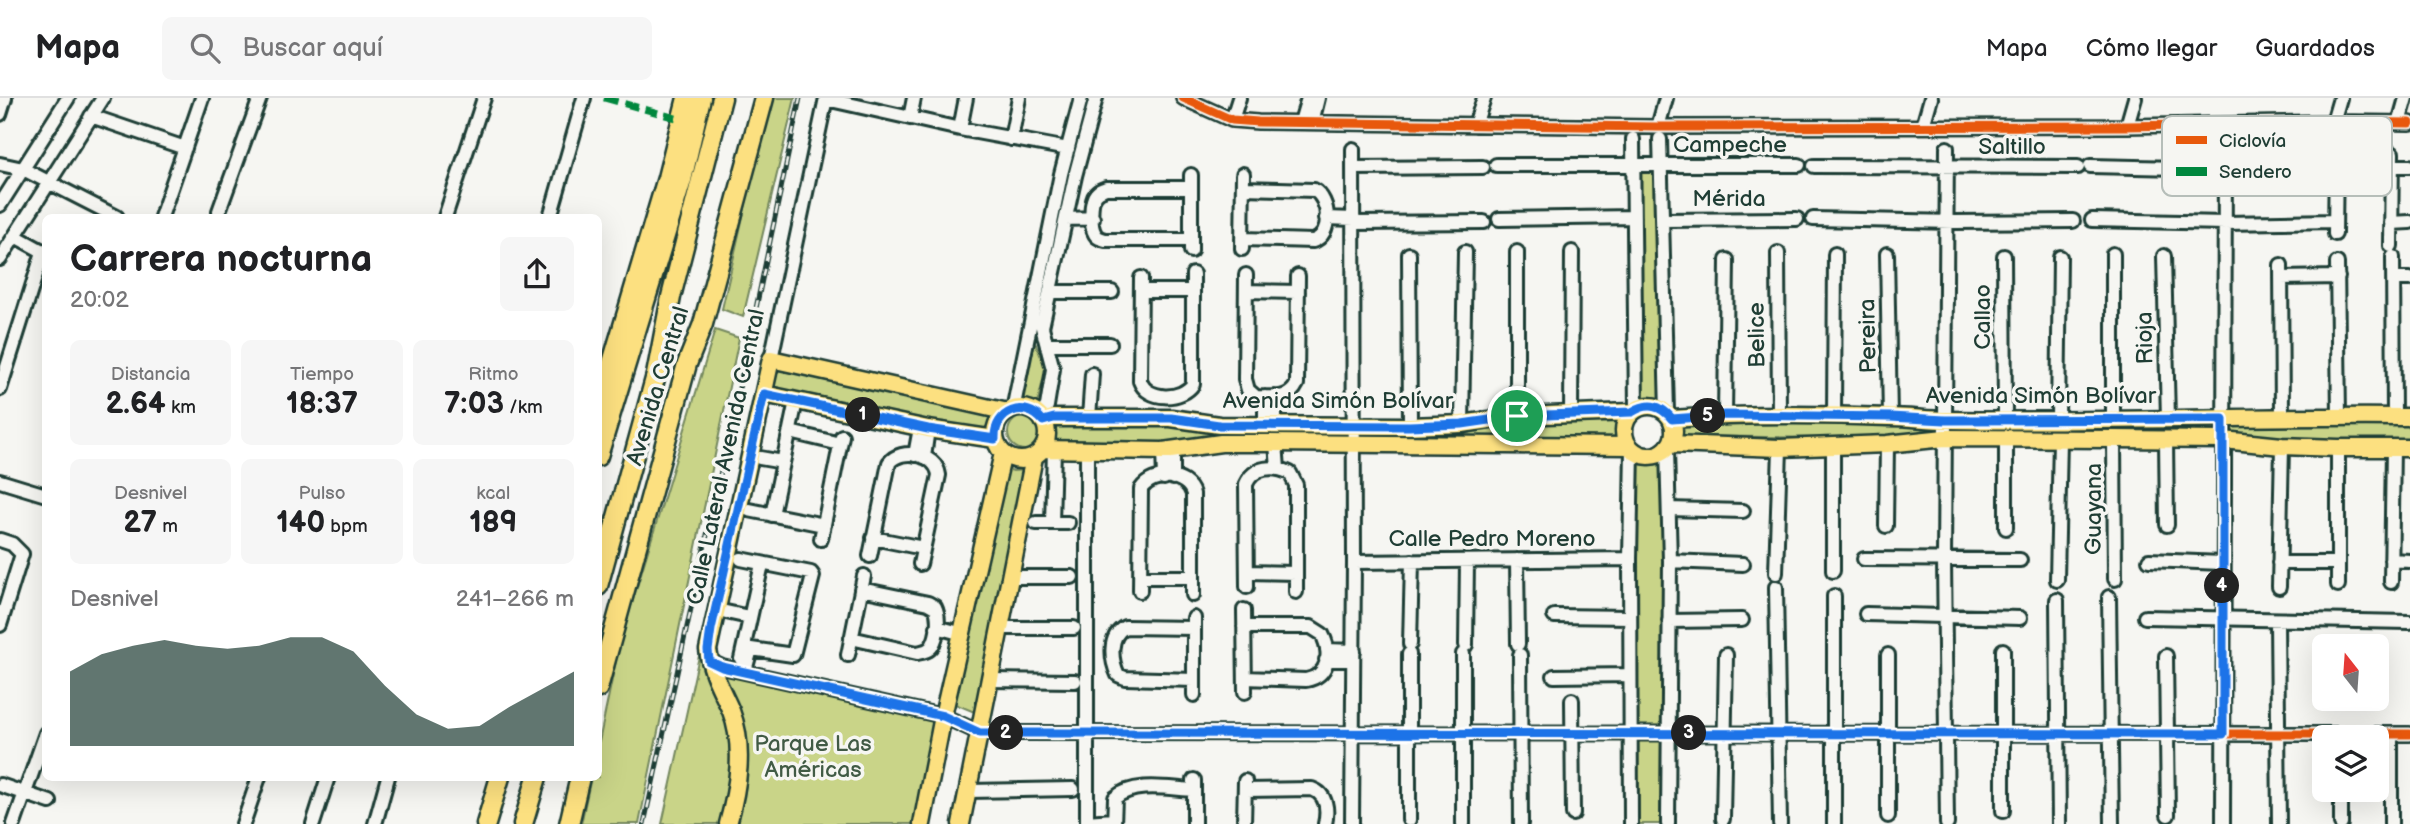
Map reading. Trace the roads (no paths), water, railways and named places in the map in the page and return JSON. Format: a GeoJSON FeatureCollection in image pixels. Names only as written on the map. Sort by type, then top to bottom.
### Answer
{"type":"FeatureCollection","features":[{"type":"Feature","properties":{"kind":"highway"},"geometry":{"type":"LineString","coordinates":[[602,397],[667,178],[687,98]]}},
{"type":"Feature","properties":{"kind":"highway"},"geometry":{"type":"LineString","coordinates":[[602,443],[682,180],[701,98]]}},
{"type":"Feature","properties":{"kind":"highway","name":"Avenida Central"},"geometry":{"type":"LineString","coordinates":[[602,571],[656,375],[671,297],[722,98]]}},
{"type":"Feature","properties":{"kind":"highway","name":"Avenida Central"},"geometry":{"type":"LineString","coordinates":[[602,673],[687,364],[703,324],[764,98]]}},
{"type":"Feature","properties":{"kind":"highway"},"geometry":{"type":"LineString","coordinates":[[486,824],[499,781]]}},
{"type":"Feature","properties":{"kind":"highway"},"geometry":{"type":"LineString","coordinates":[[498,824],[511,781]]}},
{"type":"Feature","properties":{"kind":"highway"},"geometry":{"type":"LineString","coordinates":[[523,824],[536,781]]}},
{"type":"Feature","properties":{"kind":"highway"},"geometry":{"type":"LineString","coordinates":[[569,824],[579,781]]}},
{"type":"Feature","properties":{"kind":"main road","name":"Calle Lateral Avenida Central"},"geometry":{"type":"LineString","coordinates":[[728,824],[738,780],[737,736],[732,713],[714,677],[708,650],[771,359]]}},
{"type":"Feature","properties":{"kind":"main road"},"geometry":{"type":"LineString","coordinates":[[771,359],[1010,411],[1028,409],[1042,419],[1047,435],[1011,577],[961,824]]}},
{"type":"Feature","properties":{"kind":"main road"},"geometry":{"type":"LineString","coordinates":[[764,394],[999,446],[1018,460],[1043,452]]}},
{"type":"Feature","properties":{"kind":"main road"},"geometry":{"type":"LineString","coordinates":[[1642,406],[1655,406],[1669,416],[1674,427],[1669,446],[1661,453],[1646,456],[1630,448],[1625,439],[1624,424],[1634,410],[1642,406]]}},
{"type":"Feature","properties":{"kind":"main road","name":"Avenida Simón Bolívar"},"geometry":{"type":"LineString","coordinates":[[1042,419],[1167,418],[1219,425],[1409,426],[1462,424],[1517,416],[1634,410]]}},
{"type":"Feature","properties":{"kind":"main road"},"geometry":{"type":"LineString","coordinates":[[922,824],[999,446],[996,427],[1000,419],[1010,411]]}},
{"type":"Feature","properties":{"kind":"main road","name":"Avenida Simón Bolívar"},"geometry":{"type":"LineString","coordinates":[[1669,416],[1835,416],[1945,420],[2402,417]]}},
{"type":"Feature","properties":{"kind":"main road","name":"Avenida Simón Bolívar"},"geometry":{"type":"LineString","coordinates":[[1669,446],[1833,447],[1945,438],[2223,440],[2282,446],[2410,447]]}},
{"type":"Feature","properties":{"kind":"main road","name":"Avenida Simón Bolívar"},"geometry":{"type":"LineString","coordinates":[[1043,452],[1168,450],[1221,443],[1354,442],[1630,448]]}},
{"type":"Feature","properties":{"kind":"street"},"geometry":{"type":"LineString","coordinates":[[0,114],[5,98]]}},
{"type":"Feature","properties":{"kind":"street"},"geometry":{"type":"LineString","coordinates":[[0,205],[68,98]]}},
{"type":"Feature","properties":{"kind":"street"},"geometry":{"type":"LineString","coordinates":[[0,259],[103,98]]}},
{"type":"Feature","properties":{"kind":"street"},"geometry":{"type":"LineString","coordinates":[[162,214],[202,98]]}},
{"type":"Feature","properties":{"kind":"street"},"geometry":{"type":"LineString","coordinates":[[219,211],[260,98]]}},
{"type":"Feature","properties":{"kind":"street"},"geometry":{"type":"LineString","coordinates":[[446,214],[484,98]]}},
{"type":"Feature","properties":{"kind":"street"},"geometry":{"type":"LineString","coordinates":[[551,214],[584,98]]}},
{"type":"Feature","properties":{"kind":"street"},"geometry":{"type":"LineString","coordinates":[[910,118],[914,98]]}},
{"type":"Feature","properties":{"kind":"street"},"geometry":{"type":"LineString","coordinates":[[960,129],[966,98]]}},
{"type":"Feature","properties":{"kind":"street"},"geometry":{"type":"LineString","coordinates":[[1011,139],[1019,98]]}},
{"type":"Feature","properties":{"kind":"street"},"geometry":{"type":"LineString","coordinates":[[1010,411],[1081,98]]}},
{"type":"Feature","properties":{"kind":"street"},"geometry":{"type":"LineString","coordinates":[[1042,419],[1053,369],[1042,327],[1096,98]]}},
{"type":"Feature","properties":{"kind":"street"},"geometry":{"type":"LineString","coordinates":[[1184,98],[1233,120],[1475,125],[1659,133],[1923,126],[2162,125]]}},
{"type":"Feature","properties":{"kind":"street"},"geometry":{"type":"LineString","coordinates":[[1233,120],[1239,98]]}},
{"type":"Feature","properties":{"kind":"street"},"geometry":{"type":"LineString","coordinates":[[1306,122],[1308,98]]}},
{"type":"Feature","properties":{"kind":"street"},"geometry":{"type":"LineString","coordinates":[[1306,122],[1318,98]]}},
{"type":"Feature","properties":{"kind":"street"},"geometry":{"type":"LineString","coordinates":[[1475,125],[1484,98]]}},
{"type":"Feature","properties":{"kind":"street"},"geometry":{"type":"LineString","coordinates":[[1665,98],[1659,133],[1669,416]]}},
{"type":"Feature","properties":{"kind":"street"},"geometry":{"type":"LineString","coordinates":[[1923,126],[1931,98]]}},
{"type":"Feature","properties":{"kind":"street"},"geometry":{"type":"LineString","coordinates":[[2127,126],[2135,98]]}},
{"type":"Feature","properties":{"kind":"street"},"geometry":{"type":"LineString","coordinates":[[2335,116],[2340,98]]}},
{"type":"Feature","properties":{"kind":"street"},"geometry":{"type":"LineString","coordinates":[[2405,123],[2406,98]]}},
{"type":"Feature","properties":{"kind":"street"},"geometry":{"type":"LineString","coordinates":[[826,99],[859,102],[910,118],[1068,149]]}},
{"type":"Feature","properties":{"kind":"street","name":"Calle Lateral Avenida Central"},"geometry":{"type":"LineString","coordinates":[[771,359],[826,99]]}},
{"type":"Feature","properties":{"kind":"street"},"geometry":{"type":"LineString","coordinates":[[92,116],[185,148]]}},
{"type":"Feature","properties":{"kind":"street"},"geometry":{"type":"LineString","coordinates":[[1633,139],[1634,410]]}},
{"type":"Feature","properties":{"kind":"street"},"geometry":{"type":"LineString","coordinates":[[1947,148],[1944,560],[1947,824]]}},
{"type":"Feature","properties":{"kind":"street"},"geometry":{"type":"LineString","coordinates":[[1244,824],[1245,785],[1319,791],[1324,798],[1326,817],[1352,817],[1353,149]]}},
{"type":"Feature","properties":{"kind":"street"},"geometry":{"type":"LineString","coordinates":[[2392,159],[2410,166]]}},
{"type":"Feature","properties":{"kind":"street"},"geometry":{"type":"LineString","coordinates":[[0,164],[23,169],[111,214]]}},
{"type":"Feature","properties":{"kind":"street","name":"Campeche"},"geometry":{"type":"LineString","coordinates":[[1353,168],[1799,165]]}},
{"type":"Feature","properties":{"kind":"street","name":"Saltillo"},"geometry":{"type":"LineString","coordinates":[[1814,166],[2162,168]]}},
{"type":"Feature","properties":{"kind":"street"},"geometry":{"type":"LineString","coordinates":[[1243,174],[1242,244],[1313,241],[1321,238],[1325,232],[1325,201],[1321,194],[1314,190],[1243,188]]}},
{"type":"Feature","properties":{"kind":"street"},"geometry":{"type":"LineString","coordinates":[[1191,175],[1191,188],[1191,245],[1105,240],[1098,238],[1094,232],[1094,198],[1098,191],[1106,188],[1191,188]]}},
{"type":"Feature","properties":{"kind":"street"},"geometry":{"type":"LineString","coordinates":[[2223,824],[2225,196]]}},
{"type":"Feature","properties":{"kind":"street","name":"Saltillo"},"geometry":{"type":"LineString","coordinates":[[2225,223],[2335,228],[2335,196]]}},
{"type":"Feature","properties":{"kind":"street"},"geometry":{"type":"LineString","coordinates":[[2391,196],[2393,279],[2402,417]]}},
{"type":"Feature","properties":{"kind":"street"},"geometry":{"type":"LineString","coordinates":[[1067,215],[1093,214]]}},
{"type":"Feature","properties":{"kind":"street"},"geometry":{"type":"LineString","coordinates":[[1326,214],[1484,222]]}},
{"type":"Feature","properties":{"kind":"street"},"geometry":{"type":"LineString","coordinates":[[1499,219],[1634,217]]}},
{"type":"Feature","properties":{"kind":"street","name":"Mérida"},"geometry":{"type":"LineString","coordinates":[[1662,220],[1797,219]]}},
{"type":"Feature","properties":{"kind":"street"},"geometry":{"type":"LineString","coordinates":[[1813,219],[2073,222]]}},
{"type":"Feature","properties":{"kind":"street"},"geometry":{"type":"LineString","coordinates":[[2092,220],[2225,223]]}},
{"type":"Feature","properties":{"kind":"street"},"geometry":{"type":"LineString","coordinates":[[2391,223],[2410,222]]}},
{"type":"Feature","properties":{"kind":"street"},"geometry":{"type":"LineString","coordinates":[[15,236],[42,251]]}},
{"type":"Feature","properties":{"kind":"street"},"geometry":{"type":"LineString","coordinates":[[1462,424],[1465,252]]}},
{"type":"Feature","properties":{"kind":"street"},"geometry":{"type":"LineString","coordinates":[[1517,252],[1517,416]]}},
{"type":"Feature","properties":{"kind":"street"},"geometry":{"type":"LineString","coordinates":[[1571,415],[1572,252]]}},
{"type":"Feature","properties":{"kind":"street","name":"Belice"},"geometry":{"type":"LineString","coordinates":[[1777,253],[1779,416]]}},
{"type":"Feature","properties":{"kind":"street"},"geometry":{"type":"LineString","coordinates":[[1409,254],[1409,426]]}},
{"type":"Feature","properties":{"kind":"street"},"geometry":{"type":"LineString","coordinates":[[1835,254],[1835,416]]}},
{"type":"Feature","properties":{"kind":"street","name":"Pereira"},"geometry":{"type":"LineString","coordinates":[[1887,254],[1890,417]]}},
{"type":"Feature","properties":{"kind":"street"},"geometry":{"type":"LineString","coordinates":[[2113,254],[2113,419]]}},
{"type":"Feature","properties":{"kind":"street","name":"Callao"},"geometry":{"type":"LineString","coordinates":[[2004,256],[2005,420]]}},
{"type":"Feature","properties":{"kind":"street","name":"Rioja"},"geometry":{"type":"LineString","coordinates":[[2164,256],[2168,419]]}},
{"type":"Feature","properties":{"kind":"street"},"geometry":{"type":"LineString","coordinates":[[2058,420],[2060,257]]}},
{"type":"Feature","properties":{"kind":"street"},"geometry":{"type":"LineString","coordinates":[[0,389],[42,258]]}},
{"type":"Feature","properties":{"kind":"street"},"geometry":{"type":"LineString","coordinates":[[1725,415],[1727,260]]}},
{"type":"Feature","properties":{"kind":"street"},"geometry":{"type":"LineString","coordinates":[[2337,263],[2339,416]]}},
{"type":"Feature","properties":{"kind":"street"},"geometry":{"type":"LineString","coordinates":[[2282,416],[2281,272],[2338,277]]}},
{"type":"Feature","properties":{"kind":"street"},"geometry":{"type":"LineString","coordinates":[[1193,274],[1193,291],[1193,384],[1181,395],[1149,394],[1140,381],[1141,284],[1193,291]]}},
{"type":"Feature","properties":{"kind":"street"},"geometry":{"type":"LineString","coordinates":[[1245,275],[1245,379],[1248,390],[1256,397],[1287,396],[1297,384],[1298,276]]}},
{"type":"Feature","properties":{"kind":"street"},"geometry":{"type":"LineString","coordinates":[[2393,279],[2410,279]]}},
{"type":"Feature","properties":{"kind":"street"},"geometry":{"type":"LineString","coordinates":[[1246,291],[1298,292]]}},
{"type":"Feature","properties":{"kind":"street"},"geometry":{"type":"LineString","coordinates":[[1050,292],[1112,292]]}},
{"type":"Feature","properties":{"kind":"street"},"geometry":{"type":"LineString","coordinates":[[1047,344],[1110,344]]}},
{"type":"Feature","properties":{"kind":"street"},"geometry":{"type":"LineString","coordinates":[[1089,418],[1092,374]]}},
{"type":"Feature","properties":{"kind":"street"},"geometry":{"type":"LineString","coordinates":[[1167,395],[1167,418]]}},
{"type":"Feature","properties":{"kind":"street"},"geometry":{"type":"LineString","coordinates":[[1270,397],[1270,426]]}},
{"type":"Feature","properties":{"kind":"street"},"geometry":{"type":"LineString","coordinates":[[772,514],[800,402]]}},
{"type":"Feature","properties":{"kind":"street"},"geometry":{"type":"LineString","coordinates":[[920,456],[924,428]]}},
{"type":"Feature","properties":{"kind":"street"},"geometry":{"type":"LineString","coordinates":[[791,435],[841,440],[821,539]]}},
{"type":"Feature","properties":{"kind":"street"},"geometry":{"type":"LineString","coordinates":[[2006,439],[2006,528]]}},
{"type":"Feature","properties":{"kind":"street"},"geometry":{"type":"LineString","coordinates":[[2057,580],[2060,439]]}},
{"type":"Feature","properties":{"kind":"street","name":"Guayana"},"geometry":{"type":"LineString","coordinates":[[2114,439],[2115,579]]}},
{"type":"Feature","properties":{"kind":"street"},"geometry":{"type":"LineString","coordinates":[[2166,440],[2166,525]]}},
{"type":"Feature","properties":{"kind":"street"},"geometry":{"type":"LineString","coordinates":[[1272,443],[1273,468]]}},
{"type":"Feature","properties":{"kind":"street"},"geometry":{"type":"LineString","coordinates":[[1886,526],[1887,444]]}},
{"type":"Feature","properties":{"kind":"street"},"geometry":{"type":"LineString","coordinates":[[1668,824],[1669,446]]}},
{"type":"Feature","properties":{"kind":"street"},"geometry":{"type":"LineString","coordinates":[[2279,587],[2282,446]]}},
{"type":"Feature","properties":{"kind":"street"},"geometry":{"type":"LineString","coordinates":[[1833,447],[1833,571]]}},
{"type":"Feature","properties":{"kind":"street"},"geometry":{"type":"LineString","coordinates":[[1630,448],[1630,824]]}},
{"type":"Feature","properties":{"kind":"street"},"geometry":{"type":"LineString","coordinates":[[1776,573],[1780,448]]}},
{"type":"Feature","properties":{"kind":"street"},"geometry":{"type":"LineString","coordinates":[[2337,448],[2338,585]]}},
{"type":"Feature","properties":{"kind":"street"},"geometry":{"type":"LineString","coordinates":[[2391,582],[2393,448]]}},
{"type":"Feature","properties":{"kind":"street"},"geometry":{"type":"LineString","coordinates":[[1087,450],[1087,818],[1113,818],[1115,798],[1122,792],[1194,785],[1194,824]]}},
{"type":"Feature","properties":{"kind":"street"},"geometry":{"type":"LineString","coordinates":[[1168,450],[1169,478]]}},
{"type":"Feature","properties":{"kind":"street"},"geometry":{"type":"LineString","coordinates":[[1043,452],[1052,523]]}},
{"type":"Feature","properties":{"kind":"street"},"geometry":{"type":"LineString","coordinates":[[870,556],[889,463],[894,456],[920,456],[933,461],[938,467],[939,475],[920,564]]}},
{"type":"Feature","properties":{"kind":"street"},"geometry":{"type":"LineString","coordinates":[[760,458],[783,463]]}},
{"type":"Feature","properties":{"kind":"street"},"geometry":{"type":"LineString","coordinates":[[1247,587],[1246,484],[1254,472],[1273,468],[1290,473],[1296,485],[1296,592]]}},
{"type":"Feature","properties":{"kind":"street"},"geometry":{"type":"LineString","coordinates":[[1140,591],[1141,489],[1148,481],[1169,478],[1186,481],[1193,494],[1193,595]]}},
{"type":"Feature","properties":{"kind":"street"},"geometry":{"type":"LineString","coordinates":[[0,481],[42,491]]}},
{"type":"Feature","properties":{"kind":"street"},"geometry":{"type":"LineString","coordinates":[[1669,509],[1743,511]]}},
{"type":"Feature","properties":{"kind":"street"},"geometry":{"type":"LineString","coordinates":[[749,510],[824,525]]}},
{"type":"Feature","properties":{"kind":"street"},"geometry":{"type":"LineString","coordinates":[[1035,523],[1068,523]]}},
{"type":"Feature","properties":{"kind":"street"},"geometry":{"type":"LineString","coordinates":[[873,538],[923,548]]}},
{"type":"Feature","properties":{"kind":"street"},"geometry":{"type":"LineString","coordinates":[[0,540],[12,544],[22,554],[0,625]]}},
{"type":"Feature","properties":{"kind":"street"},"geometry":{"type":"LineString","coordinates":[[741,559],[762,564],[814,569],[793,655],[751,649],[742,670]]}},
{"type":"Feature","properties":{"kind":"street","name":"Calle Pedro Moreno"},"geometry":{"type":"LineString","coordinates":[[1354,562],[1630,559]]}},
{"type":"Feature","properties":{"kind":"street"},"geometry":{"type":"LineString","coordinates":[[1864,559],[2020,561]]}},
{"type":"Feature","properties":{"kind":"street"},"geometry":{"type":"LineString","coordinates":[[1517,560],[1521,824]]}},
{"type":"Feature","properties":{"kind":"street"},"geometry":{"type":"LineString","coordinates":[[2149,560],[2222,563]]}},
{"type":"Feature","properties":{"kind":"street"},"geometry":{"type":"LineString","coordinates":[[1409,820],[1412,561]]}},
{"type":"Feature","properties":{"kind":"street"},"geometry":{"type":"LineString","coordinates":[[1463,824],[1467,561]]}},
{"type":"Feature","properties":{"kind":"street"},"geometry":{"type":"LineString","coordinates":[[1670,561],[1743,564]]}},
{"type":"Feature","properties":{"kind":"street"},"geometry":{"type":"LineString","coordinates":[[2391,561],[2410,561]]}},
{"type":"Feature","properties":{"kind":"street"},"geometry":{"type":"LineString","coordinates":[[2279,563],[2338,563]]}},
{"type":"Feature","properties":{"kind":"street"},"geometry":{"type":"LineString","coordinates":[[742,670],[749,617],[762,564]]}},
{"type":"Feature","properties":{"kind":"street"},"geometry":{"type":"LineString","coordinates":[[1247,572],[1296,573]]}},
{"type":"Feature","properties":{"kind":"street"},"geometry":{"type":"LineString","coordinates":[[1011,577],[1072,577]]}},
{"type":"Feature","properties":{"kind":"street"},"geometry":{"type":"LineString","coordinates":[[1141,577],[1193,577]]}},
{"type":"Feature","properties":{"kind":"street"},"geometry":{"type":"LineString","coordinates":[[848,655],[851,638],[863,583],[936,607],[939,615],[933,646],[927,651],[917,653],[851,638]]}},
{"type":"Feature","properties":{"kind":"street"},"geometry":{"type":"LineString","coordinates":[[1776,587],[1780,824]]}},
{"type":"Feature","properties":{"kind":"street"},"geometry":{"type":"LineString","coordinates":[[1834,596],[1834,824]]}},
{"type":"Feature","properties":{"kind":"street"},"geometry":{"type":"LineString","coordinates":[[2109,597],[2112,824]]}},
{"type":"Feature","properties":{"kind":"street"},"geometry":{"type":"LineString","coordinates":[[2057,600],[2059,824]]}},
{"type":"Feature","properties":{"kind":"street"},"geometry":{"type":"LineString","coordinates":[[1244,610],[1244,627],[1245,685],[1306,680],[1322,673],[1327,655],[1322,634],[1311,627],[1244,627]]}},
{"type":"Feature","properties":{"kind":"street"},"geometry":{"type":"LineString","coordinates":[[726,612],[749,617]]}},
{"type":"Feature","properties":{"kind":"street"},"geometry":{"type":"LineString","coordinates":[[1866,614],[2020,618]]}},
{"type":"Feature","properties":{"kind":"street"},"geometry":{"type":"LineString","coordinates":[[1554,617],[1630,617]]}},
{"type":"Feature","properties":{"kind":"street"},"geometry":{"type":"LineString","coordinates":[[2145,617],[2410,622]]}},
{"type":"Feature","properties":{"kind":"street"},"geometry":{"type":"LineString","coordinates":[[1670,621],[1742,620]]}},
{"type":"Feature","properties":{"kind":"street"},"geometry":{"type":"LineString","coordinates":[[2277,620],[2279,824]]}},
{"type":"Feature","properties":{"kind":"street"},"geometry":{"type":"LineString","coordinates":[[1194,680],[1125,678],[1118,675],[1113,653],[1114,637],[1125,627],[1194,623],[1194,680],[1194,695]]}},
{"type":"Feature","properties":{"kind":"street"},"geometry":{"type":"LineString","coordinates":[[1001,628],[1074,628]]}},
{"type":"Feature","properties":{"kind":"street"},"geometry":{"type":"LineString","coordinates":[[936,632],[962,637]]}},
{"type":"Feature","properties":{"kind":"street"},"geometry":{"type":"LineString","coordinates":[[2003,650],[2003,811]]}},
{"type":"Feature","properties":{"kind":"street"},"geometry":{"type":"LineString","coordinates":[[1088,654],[1113,653]]}},
{"type":"Feature","properties":{"kind":"street"},"geometry":{"type":"LineString","coordinates":[[1327,655],[1354,655]]}},
{"type":"Feature","properties":{"kind":"street"},"geometry":{"type":"LineString","coordinates":[[1723,819],[1726,655]]}},
{"type":"Feature","properties":{"kind":"street"},"geometry":{"type":"LineString","coordinates":[[1888,655],[1888,816]]}},
{"type":"Feature","properties":{"kind":"street"},"geometry":{"type":"LineString","coordinates":[[2166,656],[2168,815]]}},
{"type":"Feature","properties":{"kind":"street"},"geometry":{"type":"LineString","coordinates":[[709,661],[722,667],[943,716],[980,733],[2312,735]]}},
{"type":"Feature","properties":{"kind":"street"},"geometry":{"type":"LineString","coordinates":[[1554,676],[1630,676]]}},
{"type":"Feature","properties":{"kind":"street"},"geometry":{"type":"LineString","coordinates":[[991,680],[1075,681]]}},
{"type":"Feature","properties":{"kind":"street"},"geometry":{"type":"LineString","coordinates":[[1572,700],[1573,814]]}},
{"type":"Feature","properties":{"kind":"street"},"geometry":{"type":"LineString","coordinates":[[2389,734],[2410,734]]}},
{"type":"Feature","properties":{"kind":"street"},"geometry":{"type":"LineString","coordinates":[[2390,824],[2392,734]]}},
{"type":"Feature","properties":{"kind":"street"},"geometry":{"type":"LineString","coordinates":[[14,824],[42,744]]}},
{"type":"Feature","properties":{"kind":"street"},"geometry":{"type":"LineString","coordinates":[[243,824],[258,781]]}},
{"type":"Feature","properties":{"kind":"street"},"geometry":{"type":"LineString","coordinates":[[313,824],[327,781]]}},
{"type":"Feature","properties":{"kind":"street"},"geometry":{"type":"LineString","coordinates":[[375,824],[387,781]]}},
{"type":"Feature","properties":{"kind":"street"},"geometry":{"type":"LineString","coordinates":[[0,785],[50,802]]}},
{"type":"Feature","properties":{"kind":"street"},"geometry":{"type":"LineString","coordinates":[[968,791],[1073,789]]}},
{"type":"Feature","properties":{"kind":"street"},"geometry":{"type":"LineString","coordinates":[[2340,824],[2341,802]]}},
{"type":"Feature","properties":{"kind":"railway"},"geometry":{"type":"LineString","coordinates":[[644,824],[800,98]]}},
{"type":"Feature","properties":{"kind":"park label","name":"Parque Las Américas"},"geometry":{"type":"Point","coordinates":[813,757]}}]}
